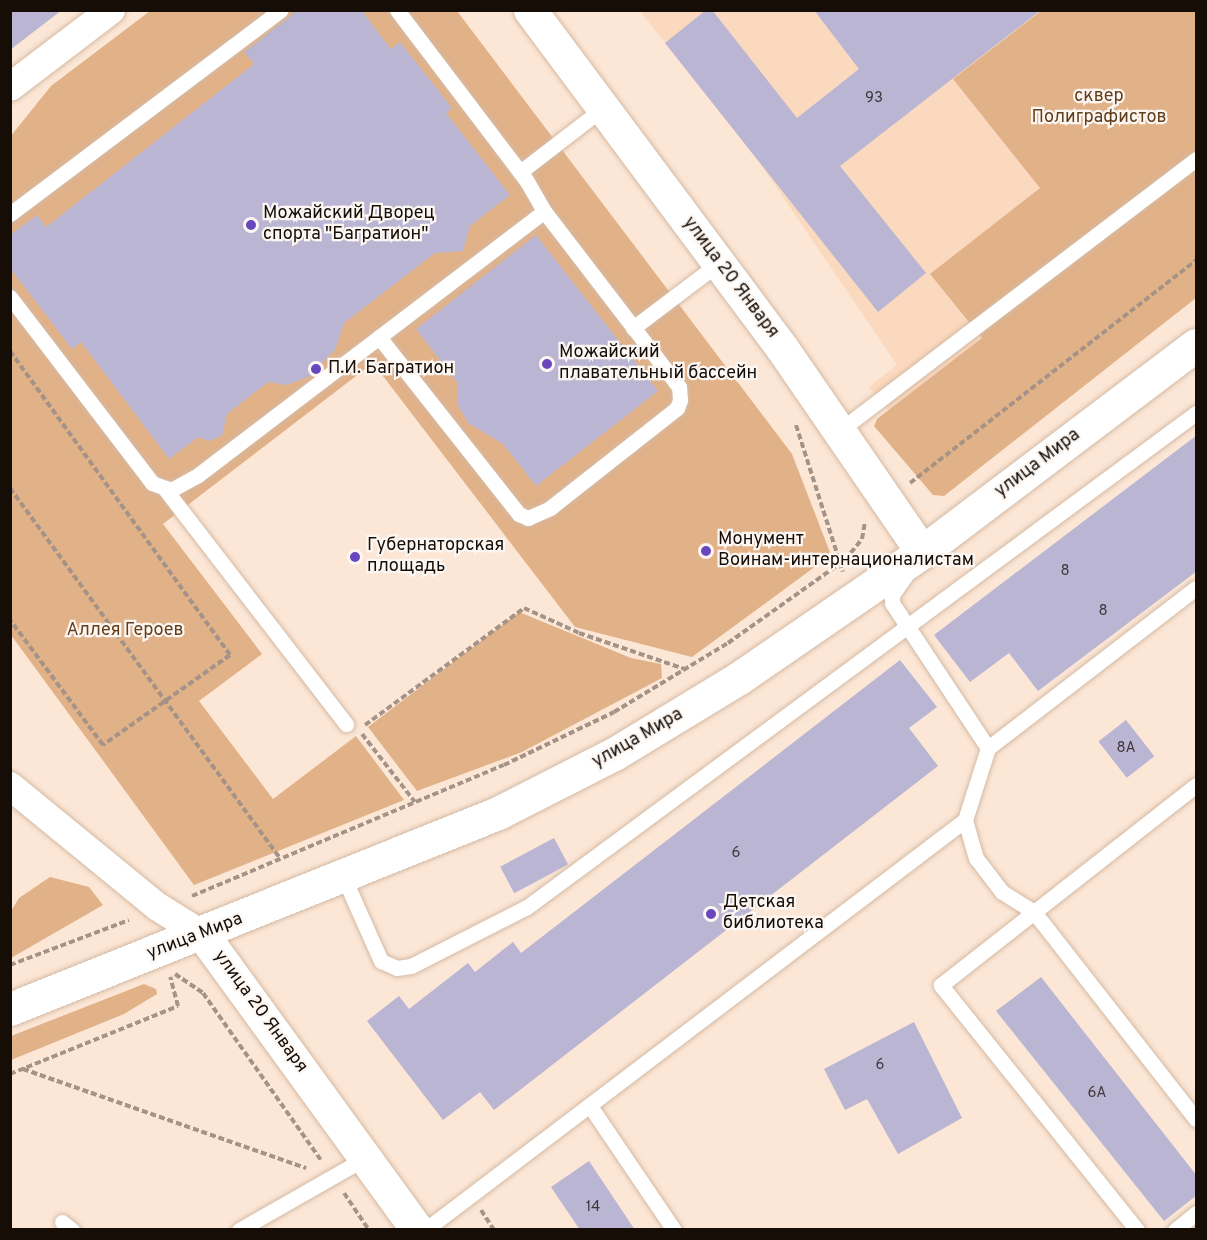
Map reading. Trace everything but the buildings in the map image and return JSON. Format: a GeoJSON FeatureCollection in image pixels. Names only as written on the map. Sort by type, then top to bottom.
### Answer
{"type":"FeatureCollection","features":[{"type":"Feature","properties":{"kind":"main road","name":"улица 20 Января"},"geometry":{"type":"LineString","coordinates":[[530,10],[719,263],[922,552]]}},
{"type":"Feature","properties":{"kind":"main road","name":"улица Мира"},"geometry":{"type":"LineString","coordinates":[[10,1009],[203,935],[498,813],[614,754],[739,678],[922,552],[1197,345]]}},
{"type":"Feature","properties":{"kind":"main road","name":"улица 20 Января"},"geometry":{"type":"LineString","coordinates":[[203,935],[417,1230]]}},
{"type":"Feature","properties":{"kind":"street"},"geometry":{"type":"LineString","coordinates":[[10,87],[111,10]]}},
{"type":"Feature","properties":{"kind":"street","name":"улица 20 Января"},"geometry":{"type":"LineString","coordinates":[[10,786],[158,907],[203,935]]}},
{"type":"Feature","properties":{"kind":"lane"},"geometry":{"type":"LineString","coordinates":[[10,214],[281,10]]}},
{"type":"Feature","properties":{"kind":"lane"},"geometry":{"type":"LineString","coordinates":[[379,337],[519,514],[528,518],[550,508],[677,408],[679,387],[544,211],[520,172],[397,10]]}},
{"type":"Feature","properties":{"kind":"lane"},"geometry":{"type":"LineString","coordinates":[[520,172],[603,108]]}},
{"type":"Feature","properties":{"kind":"lane"},"geometry":{"type":"LineString","coordinates":[[839,431],[1197,159]]}},
{"type":"Feature","properties":{"kind":"lane"},"geometry":{"type":"LineString","coordinates":[[165,489],[198,475],[544,211]]}},
{"type":"Feature","properties":{"kind":"lane"},"geometry":{"type":"LineString","coordinates":[[633,328],[719,263]]}},
{"type":"Feature","properties":{"kind":"lane"},"geometry":{"type":"LineString","coordinates":[[10,297],[152,483],[165,489],[346,724]]}},
{"type":"Feature","properties":{"kind":"lane"},"geometry":{"type":"LineString","coordinates":[[344,878],[381,962],[397,968],[411,966],[527,907],[1197,413]]}},
{"type":"Feature","properties":{"kind":"lane"},"geometry":{"type":"LineString","coordinates":[[922,552],[892,595],[907,626],[988,748]]}},
{"type":"Feature","properties":{"kind":"lane"},"geometry":{"type":"LineString","coordinates":[[1197,588],[988,748],[965,820],[976,858],[1002,892],[1034,912],[1197,1119]]}},
{"type":"Feature","properties":{"kind":"lane"},"geometry":{"type":"LineString","coordinates":[[1137,1230],[941,985],[1197,785]]}},
{"type":"Feature","properties":{"kind":"lane"},"geometry":{"type":"LineString","coordinates":[[425,1230],[965,820]]}},
{"type":"Feature","properties":{"kind":"lane"},"geometry":{"type":"LineString","coordinates":[[590,1106],[674,1230]]}},
{"type":"Feature","properties":{"kind":"lane"},"geometry":{"type":"LineString","coordinates":[[239,1230],[365,1158]]}},
{"type":"Feature","properties":{"kind":"lane"},"geometry":{"type":"LineString","coordinates":[[1175,1230],[1197,1213]]}},
{"type":"Feature","properties":{"kind":"path"},"geometry":{"type":"LineString","coordinates":[[904,487],[1197,260]]}},
{"type":"Feature","properties":{"kind":"path"},"geometry":{"type":"LineString","coordinates":[[10,351],[228,648],[227,658],[167,703],[103,745],[11,622]]}},
{"type":"Feature","properties":{"kind":"path"},"geometry":{"type":"LineString","coordinates":[[10,488],[279,857]]}},
{"type":"Feature","properties":{"kind":"path"},"geometry":{"type":"LineString","coordinates":[[183,899],[572,734],[685,669],[854,552],[869,513]]}},
{"type":"Feature","properties":{"kind":"path"},"geometry":{"type":"LineString","coordinates":[[415,802],[359,730],[524,608],[579,633],[685,669]]}},
{"type":"Feature","properties":{"kind":"path"},"geometry":{"type":"LineString","coordinates":[[10,965],[135,918]]}},
{"type":"Feature","properties":{"kind":"path"},"geometry":{"type":"LineString","coordinates":[[10,1074],[178,1006],[168,971],[203,993],[369,1230]]}},
{"type":"Feature","properties":{"kind":"path"},"geometry":{"type":"LineString","coordinates":[[23,1070],[332,1177]]}},
{"type":"Feature","properties":{"kind":"shaded area"},"geometry":{"type":"Polygon","coordinates":[[[640,11],[1196,11],[1196,243],[914,392],[889,411],[869,387],[897,365],[762,166],[640,11]]]}},
{"type":"Feature","properties":{"kind":"green space","name":"Аллея Героев"},"geometry":{"type":"Polygon","coordinates":[[[150,11],[457,11],[792,454],[831,555],[692,657],[575,627],[373,363],[163,524],[262,654],[199,701],[273,799],[356,736],[404,800],[194,885],[11,635],[10,137],[51,86],[150,11]]]}},
{"type":"Feature","properties":{"kind":"green space","name":"сквер Полиграфистов"},"geometry":{"type":"Polygon","coordinates":[[[1041,11],[1196,11],[1196,298],[944,496],[933,495],[874,426],[877,419],[982,338],[930,274],[1040,188],[953,79],[1041,11]]]}},
{"type":"Feature","properties":{"kind":"green space"},"geometry":{"type":"Polygon","coordinates":[[[519,612],[631,658],[661,664],[662,678],[522,752],[417,791],[368,727],[519,612]]]}},
{"type":"Feature","properties":{"kind":"green space"},"geometry":{"type":"Polygon","coordinates":[[[50,877],[89,887],[103,905],[11,958],[11,911],[19,898],[50,877]]]}},
{"type":"Feature","properties":{"kind":"green space"},"geometry":{"type":"Polygon","coordinates":[[[144,984],[156,989],[157,994],[124,1014],[11,1060],[11,1036],[144,984]]]}},
{"type":"Feature","properties":{"kind":"place","name":"Можайский Дворец спорта \"Багратион\""},"geometry":{"type":"Point","coordinates":[251,225]}},
{"type":"Feature","properties":{"kind":"place","name":"Можайский плавательный бассейн"},"geometry":{"type":"Point","coordinates":[547,364]}},
{"type":"Feature","properties":{"kind":"place","name":"П.И. Багратион"},"geometry":{"type":"Point","coordinates":[316,369]}},
{"type":"Feature","properties":{"kind":"place","name":"Монумент Воинам-интернационалистам"},"geometry":{"type":"Point","coordinates":[706,551]}},
{"type":"Feature","properties":{"kind":"place","name":"Губернаторская площадь"},"geometry":{"type":"Point","coordinates":[355,557]}},
{"type":"Feature","properties":{"kind":"place","name":"Детская библиотека"},"geometry":{"type":"Point","coordinates":[711,914]}}]}
